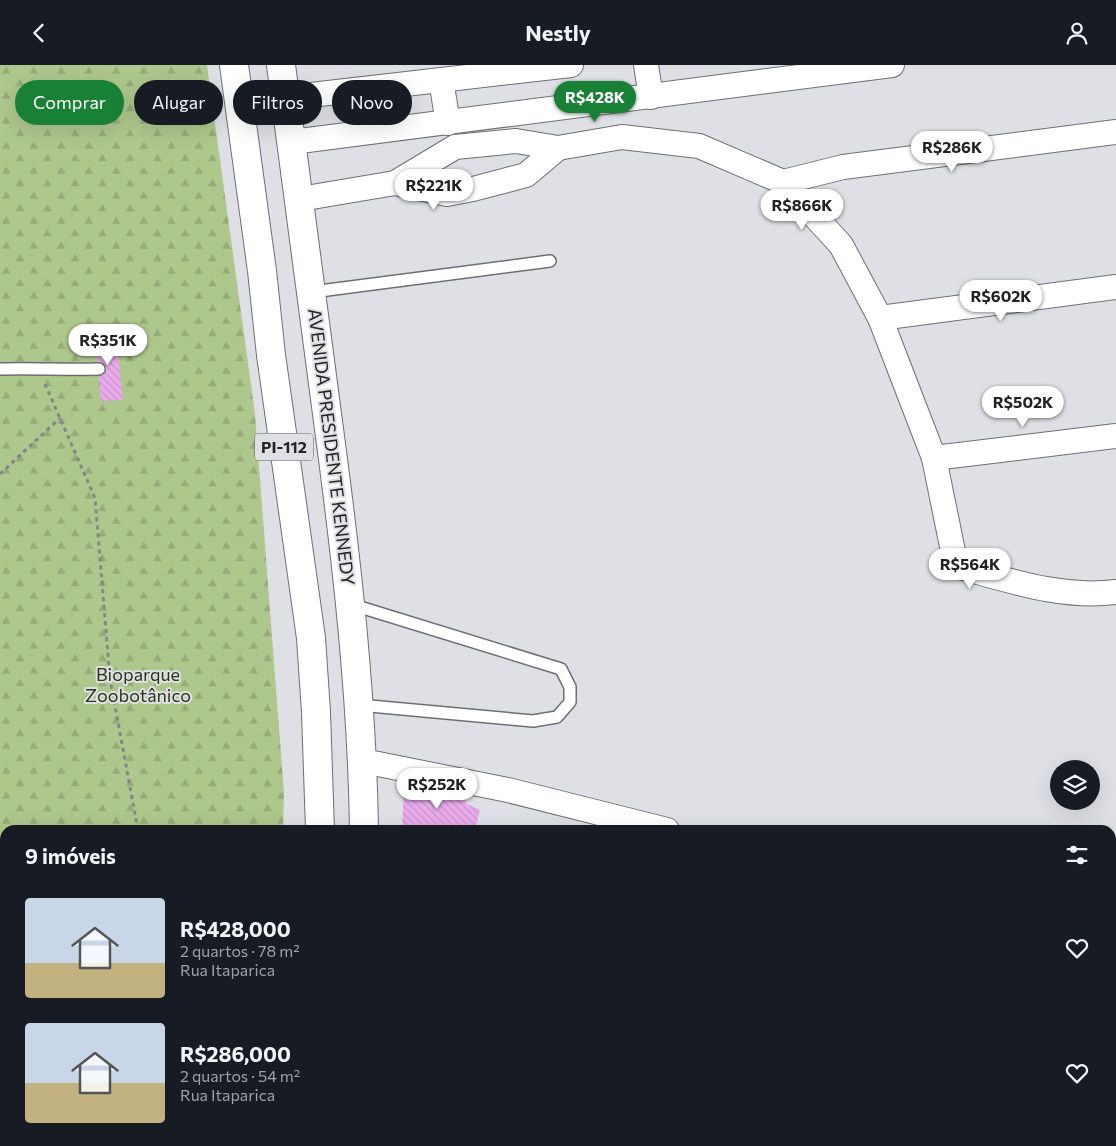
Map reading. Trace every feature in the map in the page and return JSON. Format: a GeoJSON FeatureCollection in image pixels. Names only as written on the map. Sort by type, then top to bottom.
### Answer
{"type":"FeatureCollection","features":[{"type":"Feature","properties":{"kind":"main road","name":"PI-112"},"geometry":{"type":"LineString","coordinates":[[234,65],[262,271],[272,364],[310,638],[316,712],[320,825]]}},
{"type":"Feature","properties":{"kind":"main road","name":"AVENIDA PRESIDENTE KENNEDY"},"geometry":{"type":"LineString","coordinates":[[281,65],[283,80]]}},
{"type":"Feature","properties":{"kind":"main road","name":"AVENIDA PRESIDENTE KENNEDY"},"geometry":{"type":"LineString","coordinates":[[289,125],[345,547],[363,761],[364,825]]}},
{"type":"Feature","properties":{"kind":"street"},"geometry":{"type":"LineString","coordinates":[[322,94],[570,65]]}},
{"type":"Feature","properties":{"kind":"street"},"geometry":{"type":"LineString","coordinates":[[646,65],[651,97]]}},
{"type":"Feature","properties":{"kind":"street"},"geometry":{"type":"LineString","coordinates":[[292,143],[892,65]]}},
{"type":"Feature","properties":{"kind":"street"},"geometry":{"type":"LineString","coordinates":[[441,80],[448,123]]}},
{"type":"Feature","properties":{"kind":"street"},"geometry":{"type":"LineString","coordinates":[[783,182],[843,167],[1116,132]]}},
{"type":"Feature","properties":{"kind":"street"},"geometry":{"type":"LineString","coordinates":[[300,199],[395,183],[455,147],[516,141],[558,148],[622,137],[699,146],[783,182],[841,245],[880,318],[934,458],[956,566],[1037,589],[1100,594],[1116,592]]}},
{"type":"Feature","properties":{"kind":"street"},"geometry":{"type":"LineString","coordinates":[[395,183],[447,194],[473,189],[526,175],[558,148]]}},
{"type":"Feature","properties":{"kind":"street"},"geometry":{"type":"LineString","coordinates":[[880,318],[1116,287]]}},
{"type":"Feature","properties":{"kind":"street"},"geometry":{"type":"LineString","coordinates":[[934,458],[1116,436]]}},
{"type":"Feature","properties":{"kind":"street"},"geometry":{"type":"LineString","coordinates":[[363,761],[508,790],[647,825]]}},
{"type":"Feature","properties":{"kind":"lane"},"geometry":{"type":"LineString","coordinates":[[312,292],[550,261]]}},
{"type":"Feature","properties":{"kind":"lane"},"geometry":{"type":"LineString","coordinates":[[0,369],[99,369]]}},
{"type":"Feature","properties":{"kind":"lane"},"geometry":{"type":"LineString","coordinates":[[350,604],[561,669],[570,687],[570,702],[557,717],[533,721],[359,705]]}},
{"type":"Feature","properties":{"kind":"path"},"geometry":{"type":"LineString","coordinates":[[37,368],[95,498],[110,679],[137,825]]}},
{"type":"Feature","properties":{"kind":"path"},"geometry":{"type":"LineString","coordinates":[[0,474],[60,418]]}},
{"type":"Feature","properties":{"kind":"green space","name":"Bioparque Zoobotânico"},"geometry":{"type":"Polygon","coordinates":[[[0,65],[207,65],[209,80],[134,80],[134,125],[215,125],[255,414],[284,793],[283,825],[0,825],[0,65]]]}},
{"type":"Feature","properties":{"kind":"building"},"geometry":{"type":"Polygon","coordinates":[[[116,334],[123,400],[101,401],[97,351],[89,351],[88,337],[116,334]]]}},
{"type":"Feature","properties":{"kind":"building"},"geometry":{"type":"Polygon","coordinates":[[[411,783],[466,792],[465,803],[480,810],[476,825],[402,825],[404,790],[411,783]]]}}]}
